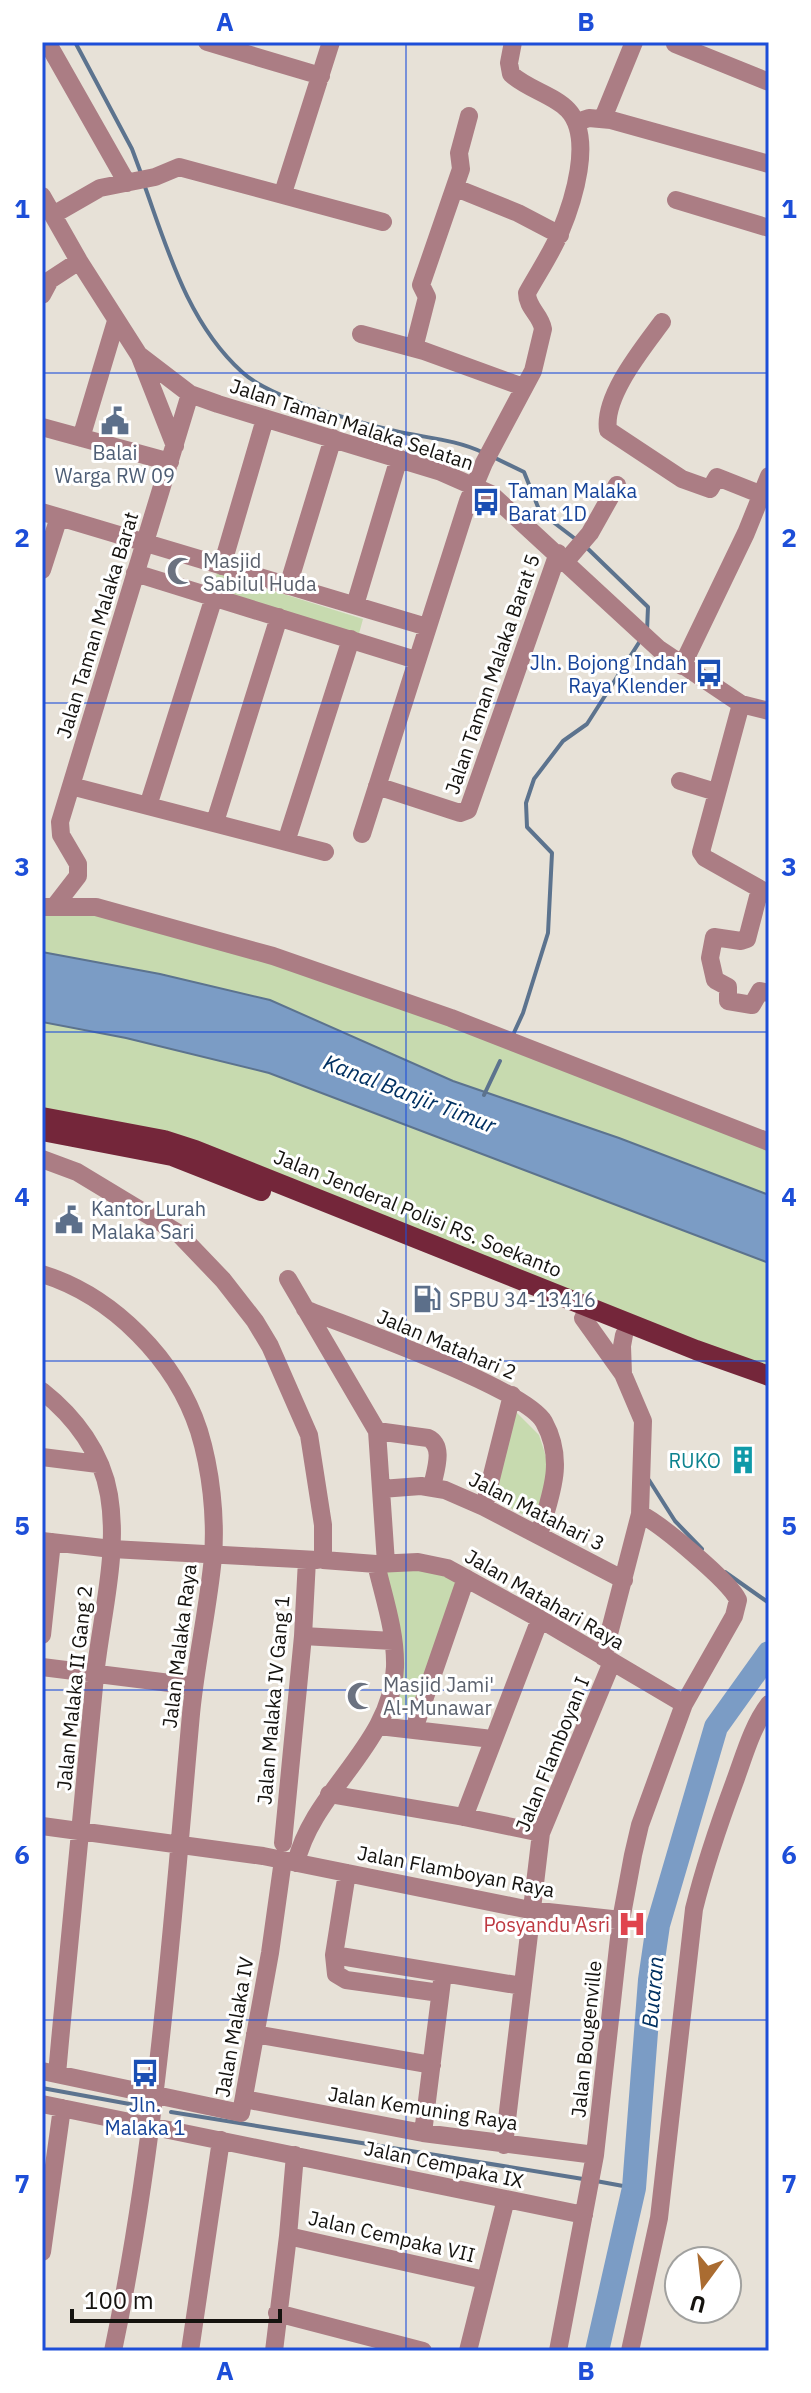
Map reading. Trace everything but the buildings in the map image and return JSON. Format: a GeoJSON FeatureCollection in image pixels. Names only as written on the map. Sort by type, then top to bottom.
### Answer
{"type":"FeatureCollection","features":[{"type":"Feature","properties":{"kind":"main road","name":"Jalan Jenderal Polisi RS. Soekanto"},"geometry":{"type":"LineString","coordinates":[[42,1117],[164,1140],[195,1150],[696,1350],[769,1376]]}},
{"type":"Feature","properties":{"kind":"main road","name":"Jalan Jenderal Polisi RS. Soekanto"},"geometry":{"type":"LineString","coordinates":[[42,1131],[172,1156],[583,1318],[623,1340],[667,1350],[769,1388]]}},
{"type":"Feature","properties":{"kind":"street"},"geometry":{"type":"LineString","coordinates":[[47,42],[130,183]]}},
{"type":"Feature","properties":{"kind":"street"},"geometry":{"type":"LineString","coordinates":[[207,42],[321,76]]}},
{"type":"Feature","properties":{"kind":"street"},"geometry":{"type":"LineString","coordinates":[[283,193],[331,42]]}},
{"type":"Feature","properties":{"kind":"street"},"geometry":{"type":"LineString","coordinates":[[362,834],[474,485],[533,371],[543,329],[527,293],[560,235],[581,152],[582,139],[577,122],[564,106],[511,74],[509,63],[513,42]]}},
{"type":"Feature","properties":{"kind":"street"},"geometry":{"type":"LineString","coordinates":[[603,118],[634,42]]}},
{"type":"Feature","properties":{"kind":"street"},"geometry":{"type":"LineString","coordinates":[[675,44],[769,82]]}},
{"type":"Feature","properties":{"kind":"street"},"geometry":{"type":"LineString","coordinates":[[414,348],[427,297],[421,285],[462,167],[459,153],[469,116]]}},
{"type":"Feature","properties":{"kind":"street"},"geometry":{"type":"LineString","coordinates":[[577,122],[603,118],[769,164]]}},
{"type":"Feature","properties":{"kind":"street"},"geometry":{"type":"LineString","coordinates":[[53,215],[100,188],[155,177],[179,167],[383,222]]}},
{"type":"Feature","properties":{"kind":"street"},"geometry":{"type":"LineString","coordinates":[[456,188],[518,213],[560,235]]}},
{"type":"Feature","properties":{"kind":"street","name":"Jalan Taman Malaka Selatan"},"geometry":{"type":"LineString","coordinates":[[42,196],[139,355],[190,394],[399,458],[474,485],[508,507],[567,555],[629,623],[659,649],[741,704],[769,711]]}},
{"type":"Feature","properties":{"kind":"street"},"geometry":{"type":"LineString","coordinates":[[676,200],[769,228]]}},
{"type":"Feature","properties":{"kind":"street"},"geometry":{"type":"LineString","coordinates":[[42,295],[50,280],[79,261]]}},
{"type":"Feature","properties":{"kind":"street"},"geometry":{"type":"LineString","coordinates":[[81,438],[116,321]]}},
{"type":"Feature","properties":{"kind":"street"},"geometry":{"type":"LineString","coordinates":[[662,322],[620,383],[606,420],[608,430],[682,479],[710,489],[717,477],[762,495]]}},
{"type":"Feature","properties":{"kind":"street"},"geometry":{"type":"LineString","coordinates":[[361,334],[414,348],[523,387]]}},
{"type":"Feature","properties":{"kind":"street"},"geometry":{"type":"LineString","coordinates":[[42,427],[81,438],[173,454],[139,355]]}},
{"type":"Feature","properties":{"kind":"street","name":"Jalan Taman Malaka Barat"},"geometry":{"type":"LineString","coordinates":[[48,907],[78,876],[78,864],[51,822],[71,786],[190,394]]}},
{"type":"Feature","properties":{"kind":"street"},"geometry":{"type":"LineString","coordinates":[[222,566],[265,419]]}},
{"type":"Feature","properties":{"kind":"street"},"geometry":{"type":"LineString","coordinates":[[288,586],[333,438]]}},
{"type":"Feature","properties":{"kind":"street"},"geometry":{"type":"LineString","coordinates":[[355,605],[399,458]]}},
{"type":"Feature","properties":{"kind":"street"},"geometry":{"type":"LineString","coordinates":[[682,666],[769,476]]}},
{"type":"Feature","properties":{"kind":"street"},"geometry":{"type":"LineString","coordinates":[[567,555],[590,533],[617,485]]}},
{"type":"Feature","properties":{"kind":"street"},"geometry":{"type":"LineString","coordinates":[[42,570],[50,514],[427,627]]}},
{"type":"Feature","properties":{"kind":"street","name":"Jalan Taman Malaka Barat 5"},"geometry":{"type":"LineString","coordinates":[[377,786],[460,813],[468,810],[567,555]]}},
{"type":"Feature","properties":{"kind":"street"},"geometry":{"type":"LineString","coordinates":[[135,573],[416,660]]}},
{"type":"Feature","properties":{"kind":"street"},"geometry":{"type":"LineString","coordinates":[[148,806],[214,597]]}},
{"type":"Feature","properties":{"kind":"street"},"geometry":{"type":"LineString","coordinates":[[215,822],[279,617]]}},
{"type":"Feature","properties":{"kind":"street"},"geometry":{"type":"LineString","coordinates":[[286,842],[351,639]]}},
{"type":"Feature","properties":{"kind":"street"},"geometry":{"type":"LineString","coordinates":[[741,704],[701,849],[702,856],[764,892],[748,937],[741,941],[714,937],[710,958],[715,980],[728,987],[728,1001],[753,1005],[760,991],[769,993]]}},
{"type":"Feature","properties":{"kind":"street"},"geometry":{"type":"LineString","coordinates":[[680,781],[716,792]]}},
{"type":"Feature","properties":{"kind":"street"},"geometry":{"type":"LineString","coordinates":[[71,786],[325,852]]}},
{"type":"Feature","properties":{"kind":"street"},"geometry":{"type":"LineString","coordinates":[[48,907],[96,907],[273,956],[451,1018],[769,1142]]}},
{"type":"Feature","properties":{"kind":"street"},"geometry":{"type":"LineString","coordinates":[[42,1159],[77,1172],[178,1233],[223,1280],[255,1321],[270,1346],[309,1435],[323,1525],[315,1560]]}},
{"type":"Feature","properties":{"kind":"street","name":"Jalan Malaka Raya"},"geometry":{"type":"LineString","coordinates":[[42,1274],[75,1287],[146,1341],[172,1374],[198,1429],[210,1487],[213,1556],[194,1686],[154,2096],[135,2233],[113,2351]]}},
{"type":"Feature","properties":{"kind":"street"},"geometry":{"type":"LineString","coordinates":[[288,1279],[377,1431],[435,1441],[438,1448],[432,1487]]}},
{"type":"Feature","properties":{"kind":"street","name":"Jalan Matahari 2"},"geometry":{"type":"LineString","coordinates":[[305,1309],[512,1395],[543,1421],[556,1464],[556,1475],[539,1535]]}},
{"type":"Feature","properties":{"kind":"street"},"geometry":{"type":"LineString","coordinates":[[583,1318],[623,1374],[643,1421],[640,1514],[624,1580]]}},
{"type":"Feature","properties":{"kind":"street"},"geometry":{"type":"LineString","coordinates":[[597,1337],[623,1340],[623,1374]]}},
{"type":"Feature","properties":{"kind":"street","name":"Jalan Malaka II Gang 2"},"geometry":{"type":"LineString","coordinates":[[42,1391],[86,1436],[109,1494],[112,1549],[95,1673],[81,1831],[49,2072]]}},
{"type":"Feature","properties":{"kind":"street"},"geometry":{"type":"LineString","coordinates":[[484,1507],[512,1395]]}},
{"type":"Feature","properties":{"kind":"street","name":"Jalan Malaka IV"},"geometry":{"type":"LineString","coordinates":[[154,2096],[241,2112],[287,1855],[379,1726],[392,1687],[395,1665],[381,1564],[377,1431]]}},
{"type":"Feature","properties":{"kind":"street"},"geometry":{"type":"LineString","coordinates":[[42,1457],[98,1464]]}},
{"type":"Feature","properties":{"kind":"street","name":"Jalan Matahari 3"},"geometry":{"type":"LineString","coordinates":[[381,1489],[432,1487],[484,1507],[624,1580]]}},
{"type":"Feature","properties":{"kind":"street","name":"Jalan Bougenville"},"geometry":{"type":"LineString","coordinates":[[558,2351],[594,2163],[621,1920],[640,1825],[684,1704],[734,1616],[738,1600],[731,1589],[694,1555],[640,1514]]}},
{"type":"Feature","properties":{"kind":"street"},"geometry":{"type":"LineString","coordinates":[[42,1635],[47,1542],[213,1556],[381,1564]]}},
{"type":"Feature","properties":{"kind":"street","name":"Jalan Malaka IV Gang 1"},"geometry":{"type":"LineString","coordinates":[[287,1855],[303,1636],[315,1560]]}},
{"type":"Feature","properties":{"kind":"street","name":"Jalan Matahari Raya"},"geometry":{"type":"LineString","coordinates":[[381,1564],[435,1564],[466,1578],[684,1704]]}},
{"type":"Feature","properties":{"kind":"street"},"geometry":{"type":"LineString","coordinates":[[414,1729],[466,1578]]}},
{"type":"Feature","properties":{"kind":"street","name":"Jalan Flamboyan I"},"geometry":{"type":"LineString","coordinates":[[504,2145],[541,1833],[607,1660],[624,1580]]}},
{"type":"Feature","properties":{"kind":"street"},"geometry":{"type":"LineString","coordinates":[[464,1817],[540,1619]]}},
{"type":"Feature","properties":{"kind":"street"},"geometry":{"type":"LineString","coordinates":[[303,1636],[393,1641]]}},
{"type":"Feature","properties":{"kind":"street"},"geometry":{"type":"LineString","coordinates":[[42,1667],[194,1686]]}},
{"type":"Feature","properties":{"kind":"street"},"geometry":{"type":"LineString","coordinates":[[630,2351],[659,2218],[694,1909],[704,1865],[761,1715],[769,1704]]}},
{"type":"Feature","properties":{"kind":"street"},"geometry":{"type":"LineString","coordinates":[[379,1726],[492,1739]]}},
{"type":"Feature","properties":{"kind":"street"},"geometry":{"type":"LineString","coordinates":[[329,1794],[541,1833]]}},
{"type":"Feature","properties":{"kind":"street"},"geometry":{"type":"LineString","coordinates":[[42,1826],[179,1845],[287,1855]]}},
{"type":"Feature","properties":{"kind":"street","name":"Jalan Flamboyan Raya"},"geometry":{"type":"LineString","coordinates":[[287,1855],[347,1873],[530,1910],[621,1920]]}},
{"type":"Feature","properties":{"kind":"street"},"geometry":{"type":"LineString","coordinates":[[347,1873],[334,1955],[441,1984],[522,1986]]}},
{"type":"Feature","properties":{"kind":"street"},"geometry":{"type":"LineString","coordinates":[[423,2133],[441,1984]]}},
{"type":"Feature","properties":{"kind":"street"},"geometry":{"type":"LineString","coordinates":[[255,2034],[432,2065]]}},
{"type":"Feature","properties":{"kind":"street"},"geometry":{"type":"LineString","coordinates":[[49,2072],[154,2096]]}},
{"type":"Feature","properties":{"kind":"street","name":"Jalan Kemuning Raya"},"geometry":{"type":"LineString","coordinates":[[244,2099],[594,2163]]}},
{"type":"Feature","properties":{"kind":"street","name":"Jalan Cempaka IX"},"geometry":{"type":"LineString","coordinates":[[42,2104],[584,2215]]}},
{"type":"Feature","properties":{"kind":"street"},"geometry":{"type":"LineString","coordinates":[[42,2252],[62,2108]]}},
{"type":"Feature","properties":{"kind":"street"},"geometry":{"type":"LineString","coordinates":[[190,2351],[221,2140]]}},
{"type":"Feature","properties":{"kind":"street"},"geometry":{"type":"LineString","coordinates":[[274,2351],[295,2155]]}},
{"type":"Feature","properties":{"kind":"street"},"geometry":{"type":"LineString","coordinates":[[468,2351],[506,2199]]}},
{"type":"Feature","properties":{"kind":"street","name":"Jalan Cempaka VII"},"geometry":{"type":"LineString","coordinates":[[288,2236],[485,2280]]}},
{"type":"Feature","properties":{"kind":"street"},"geometry":{"type":"LineString","coordinates":[[277,2313],[386,2346],[423,2351]]}},
{"type":"Feature","properties":{"kind":"green space"},"geometry":{"type":"Polygon","coordinates":[[[217,573],[363,619],[357,641],[212,593],[217,573]]]}},
{"type":"Feature","properties":{"kind":"green space"},"geometry":{"type":"Polygon","coordinates":[[[42,907],[182,929],[769,1142],[769,1376],[195,1150],[42,1117],[42,907]]]}},
{"type":"Feature","properties":{"kind":"green space"},"geometry":{"type":"Polygon","coordinates":[[[513,1409],[539,1435],[550,1469],[535,1521],[493,1499],[513,1409]]]}},
{"type":"Feature","properties":{"kind":"green space"},"geometry":{"type":"Polygon","coordinates":[[[384,1569],[447,1572],[459,1580],[413,1715],[393,1711],[403,1686],[384,1569]]]}},
{"type":"Feature","properties":{"kind":"water","name":"Kanal Banjir Timur"},"geometry":{"type":"Polygon","coordinates":[[[42,952],[160,974],[270,1000],[453,1081],[619,1138],[769,1195],[769,1263],[269,1073],[126,1038],[42,1022],[42,952]]]}},
{"type":"Feature","properties":{"kind":"waterway"},"geometry":{"type":"LineString","coordinates":[[75,42],[132,149],[142,176]]}},
{"type":"Feature","properties":{"kind":"waterway"},"geometry":{"type":"LineString","coordinates":[[144,184],[171,260],[194,309],[223,353],[242,372],[272,391],[314,408],[484,453]]}},
{"type":"Feature","properties":{"kind":"waterway"},"geometry":{"type":"LineString","coordinates":[[491,456],[524,472],[540,512],[578,541]]}},
{"type":"Feature","properties":{"kind":"waterway"},"geometry":{"type":"LineString","coordinates":[[585,546],[648,607],[647,631]]}},
{"type":"Feature","properties":{"kind":"waterway"},"geometry":{"type":"LineString","coordinates":[[512,1037],[523,1013],[548,933],[552,853],[527,827],[526,803],[534,779],[563,741],[587,724],[640,641]]}},
{"type":"Feature","properties":{"kind":"waterway"},"geometry":{"type":"LineString","coordinates":[[484,1095],[500,1061]]}},
{"type":"Feature","properties":{"kind":"waterway"},"geometry":{"type":"LineString","coordinates":[[649,1480],[675,1521],[702,1549]]}},
{"type":"Feature","properties":{"kind":"waterway"},"geometry":{"type":"LineString","coordinates":[[725,1572],[769,1603]]}},
{"type":"Feature","properties":{"kind":"waterway","name":"Buaran"},"geometry":{"type":"LineString","coordinates":[[597,2351],[634,2188],[650,1980],[658,1925],[716,1727],[769,1653]]}},
{"type":"Feature","properties":{"kind":"waterway"},"geometry":{"type":"LineString","coordinates":[[42,2088],[135,2105]]}},
{"type":"Feature","properties":{"kind":"waterway"},"geometry":{"type":"LineString","coordinates":[[171,2112],[583,2179]]}},
{"type":"Feature","properties":{"kind":"waterway"},"geometry":{"type":"LineString","coordinates":[[596,2181],[634,2188]]}},
{"type":"Feature","properties":{"kind":"place","name":"Balai Warga RW 09"},"geometry":{"type":"Point","coordinates":[115,421]}},
{"type":"Feature","properties":{"kind":"place","name":"Taman Malaka Barat 1D"},"geometry":{"type":"Point","coordinates":[486,502]}},
{"type":"Feature","properties":{"kind":"place","name":"Masjid Sabilul Huda"},"geometry":{"type":"Point","coordinates":[181,571]}},
{"type":"Feature","properties":{"kind":"place","name":"Jln. Bojong Indah Raya Klender"},"geometry":{"type":"Point","coordinates":[709,673]}},
{"type":"Feature","properties":{"kind":"place","name":"Kantor Lurah Malaka Sari"},"geometry":{"type":"Point","coordinates":[69,1220]}},
{"type":"Feature","properties":{"kind":"place","name":"SPBU 34-13416"},"geometry":{"type":"Point","coordinates":[427,1299]}},
{"type":"Feature","properties":{"kind":"place","name":"RUKO"},"geometry":{"type":"Point","coordinates":[743,1460]}},
{"type":"Feature","properties":{"kind":"place","name":"Masjid Jami' Al-Munawar"},"geometry":{"type":"Point","coordinates":[361,1696]}},
{"type":"Feature","properties":{"kind":"place","name":"Posyandu Asri"},"geometry":{"type":"Point","coordinates":[632,1924]}},
{"type":"Feature","properties":{"kind":"place","name":"Jln. Malaka 1"},"geometry":{"type":"Point","coordinates":[145,2073]}}]}
